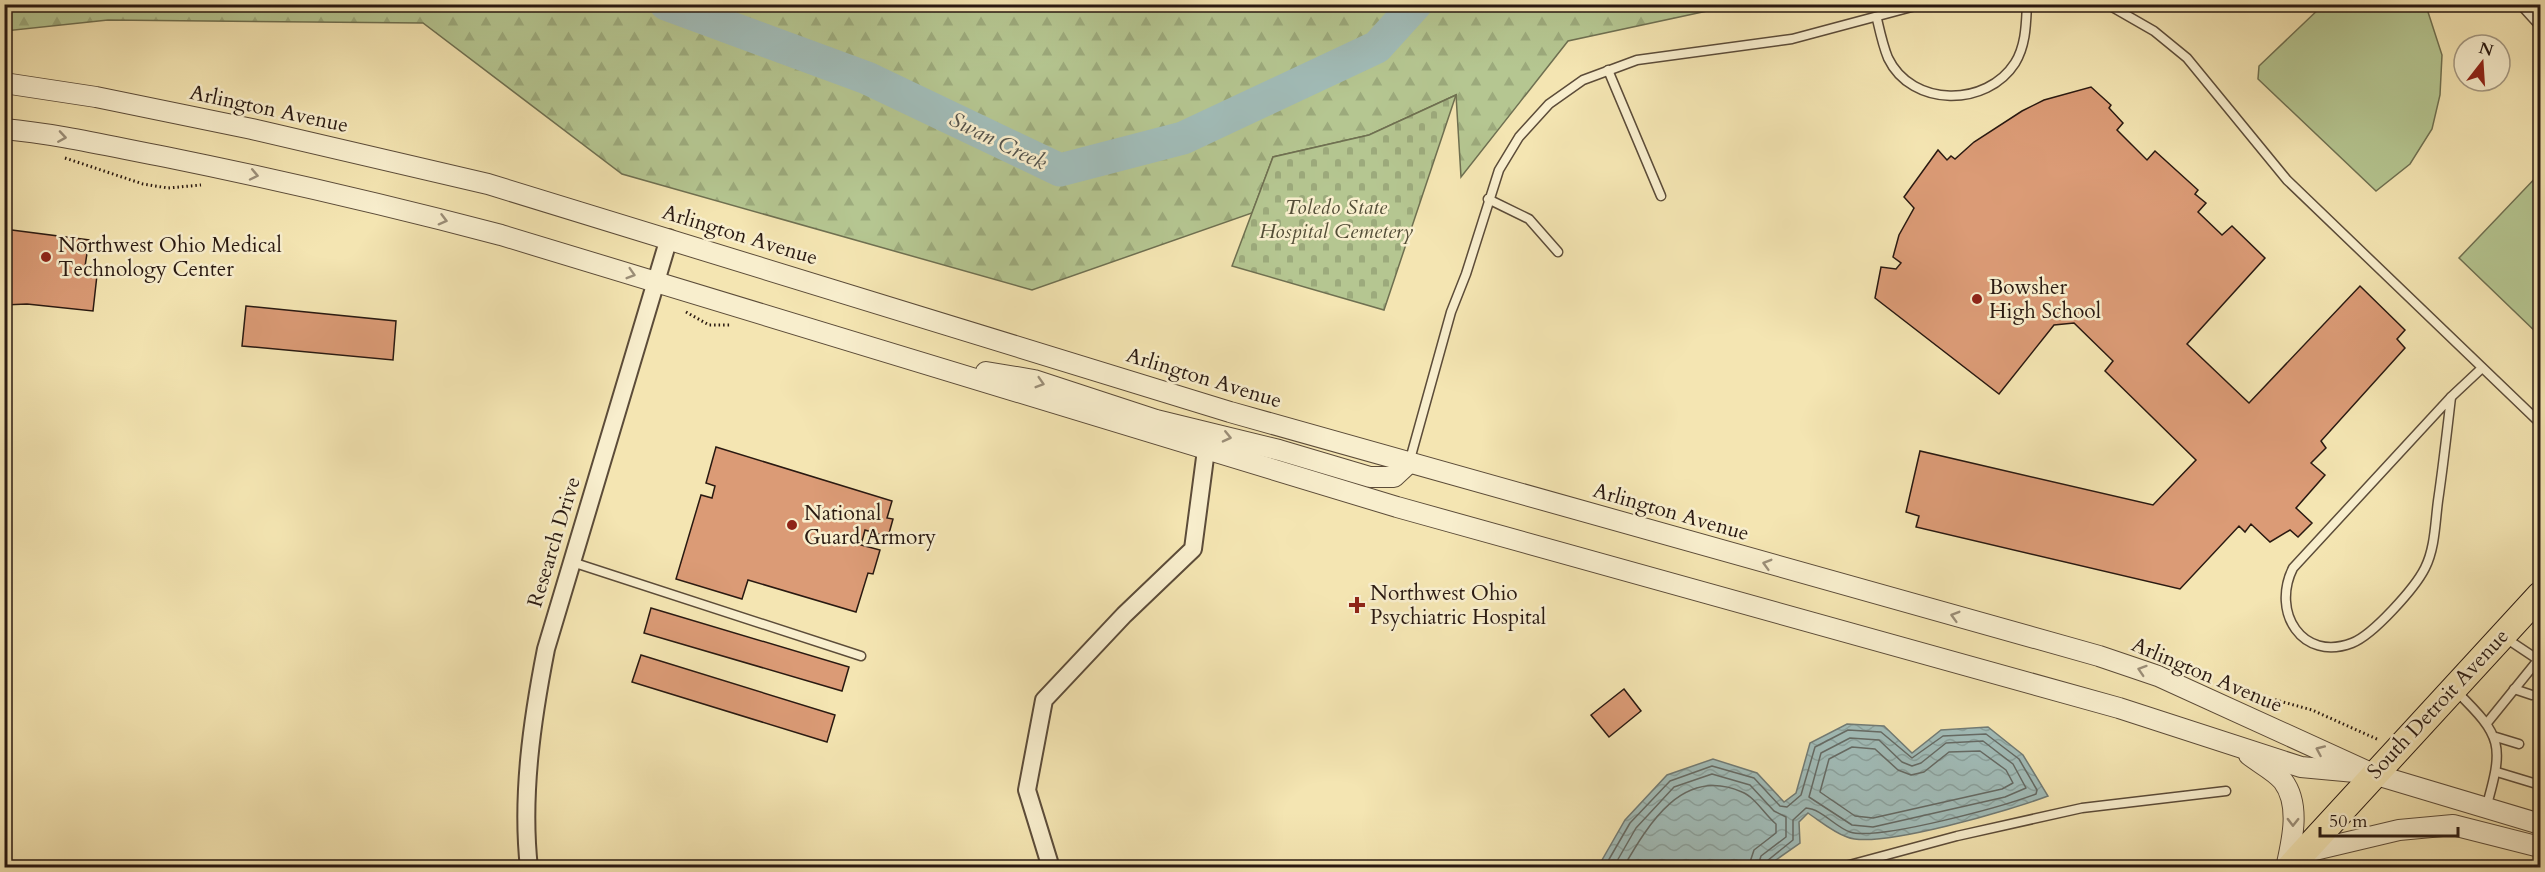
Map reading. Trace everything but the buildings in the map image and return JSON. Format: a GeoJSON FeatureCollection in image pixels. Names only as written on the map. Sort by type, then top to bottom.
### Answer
{"type":"FeatureCollection","features":[{"type":"Feature","properties":{"kind":"main road","name":"South Detroit Avenue"},"geometry":{"type":"LineString","coordinates":[[2293,863],[2541,594]]}},
{"type":"Feature","properties":{"kind":"street","name":"Arlington Avenue"},"geometry":{"type":"LineString","coordinates":[[4,83],[96,98],[421,166],[669,238],[1230,412],[2099,656],[2158,676],[2373,774],[2541,824]]}},
{"type":"Feature","properties":{"kind":"street","name":"Arlington Avenue"},"geometry":{"type":"LineString","coordinates":[[4,129],[70,138],[381,203],[501,234],[1409,510],[2119,708],[2301,766],[2373,774]]}},
{"type":"Feature","properties":{"kind":"street","name":"Research Drive"},"geometry":{"type":"LineString","coordinates":[[529,867],[527,808],[535,701],[546,649],[669,238]]}},
{"type":"Feature","properties":{"kind":"street"},"geometry":{"type":"LineString","coordinates":[[900,356],[1034,380],[1156,420],[1279,450],[1370,477],[1394,477],[1409,463]]}},
{"type":"Feature","properties":{"kind":"street"},"geometry":{"type":"LineString","coordinates":[[1051,867],[1027,790],[1044,700],[1124,615],[1193,549],[1206,450]]}},
{"type":"Feature","properties":{"kind":"street"},"geometry":{"type":"LineString","coordinates":[[2237,746],[2282,780],[2290,796],[2294,814],[2293,863],[2399,830],[2453,825],[2541,847]]}},
{"type":"Feature","properties":{"kind":"lane"},"geometry":{"type":"LineString","coordinates":[[1409,463],[1451,312],[1466,274],[1488,199],[1507,154],[1534,119],[1565,91],[1608,70],[1656,56],[1761,45],[1877,19],[1923,4]]}},
{"type":"Feature","properties":{"kind":"lane"},"geometry":{"type":"LineString","coordinates":[[1877,19],[1889,60],[1910,83],[1938,94],[1968,96],[1994,85],[2015,63],[2025,35],[2027,4]]}},
{"type":"Feature","properties":{"kind":"lane"},"geometry":{"type":"LineString","coordinates":[[2107,4],[2154,31],[2187,58],[2288,180],[2541,423]]}},
{"type":"Feature","properties":{"kind":"lane"},"geometry":{"type":"LineString","coordinates":[[2520,4],[2541,26]]}},
{"type":"Feature","properties":{"kind":"lane"},"geometry":{"type":"LineString","coordinates":[[1608,70],[1661,196]]}},
{"type":"Feature","properties":{"kind":"lane"},"geometry":{"type":"LineString","coordinates":[[1488,199],[1529,219],[1558,252]]}},
{"type":"Feature","properties":{"kind":"lane"},"geometry":{"type":"LineString","coordinates":[[2451,397],[2433,544],[2424,570],[2380,622],[2354,642],[2328,646],[2306,638],[2290,622],[2284,602],[2288,579],[2293,568],[2451,397],[2482,368]]}},
{"type":"Feature","properties":{"kind":"lane"},"geometry":{"type":"LineString","coordinates":[[572,562],[861,656]]}},
{"type":"Feature","properties":{"kind":"lane"},"geometry":{"type":"LineString","coordinates":[[2487,723],[2539,661],[2501,635]]}},
{"type":"Feature","properties":{"kind":"lane"},"geometry":{"type":"LineString","coordinates":[[2454,689],[2487,723],[2496,737],[2497,771],[2486,808]]}},
{"type":"Feature","properties":{"kind":"lane"},"geometry":{"type":"LineString","coordinates":[[2514,689],[2532,695]]}},
{"type":"Feature","properties":{"kind":"lane"},"geometry":{"type":"LineString","coordinates":[[2496,737],[2519,744]]}},
{"type":"Feature","properties":{"kind":"lane"},"geometry":{"type":"LineString","coordinates":[[2497,771],[2541,785]]}},
{"type":"Feature","properties":{"kind":"lane"},"geometry":{"type":"LineString","coordinates":[[1838,867],[1958,836],[2082,808],[2226,790]]}},
{"type":"Feature","properties":{"kind":"path"},"geometry":{"type":"LineString","coordinates":[[62,157],[143,184],[168,188],[203,184]]}},
{"type":"Feature","properties":{"kind":"green space"},"geometry":{"type":"Polygon","coordinates":[[[4,5],[1735,5],[1568,41],[1461,177],[1456,95],[1369,135],[1273,157],[1252,213],[1032,290],[622,174],[423,23],[108,20],[5,31],[4,5]]]}},
{"type":"Feature","properties":{"kind":"green space"},"geometry":{"type":"Polygon","coordinates":[[[2323,5],[2423,5],[2427,9],[2442,55],[2440,95],[2432,129],[2410,164],[2376,191],[2258,79],[2259,66],[2323,5]]]}},
{"type":"Feature","properties":{"kind":"green space","name":"Toledo State Hospital Cemetery"},"geometry":{"type":"Polygon","coordinates":[[[1456,95],[1384,310],[1232,266],[1273,157],[1369,135],[1456,95]]]}},
{"type":"Feature","properties":{"kind":"green space"},"geometry":{"type":"Polygon","coordinates":[[[2540,173],[2540,336],[2459,258],[2540,173]]]}},
{"type":"Feature","properties":{"kind":"water"},"geometry":{"type":"Polygon","coordinates":[[[1847,724],[1884,726],[1912,753],[1941,730],[1988,727],[2023,755],[2048,796],[1946,826],[1886,838],[1863,840],[1847,837],[1808,813],[1799,822],[1800,843],[1766,867],[1598,867],[1625,820],[1667,775],[1713,759],[1757,773],[1784,802],[1796,793],[1810,743],[1847,724]]]}},
{"type":"Feature","properties":{"kind":"waterway","name":"Swan Creek"},"geometry":{"type":"LineString","coordinates":[[666,4],[867,78],[1060,170],[1183,138],[1377,47],[1416,4]]}},
{"type":"Feature","properties":{"kind":"place","name":"Northwest Ohio Medical Technology Center"},"geometry":{"type":"Point","coordinates":[46,257]}},
{"type":"Feature","properties":{"kind":"place","name":"Bowsher High School"},"geometry":{"type":"Point","coordinates":[1977,299]}},
{"type":"Feature","properties":{"kind":"place","name":"National Guard Armory"},"geometry":{"type":"Point","coordinates":[792,525]}},
{"type":"Feature","properties":{"kind":"place","name":"Northwest Ohio Psychiatric Hospital"},"geometry":{"type":"Point","coordinates":[1357,605]}}]}
